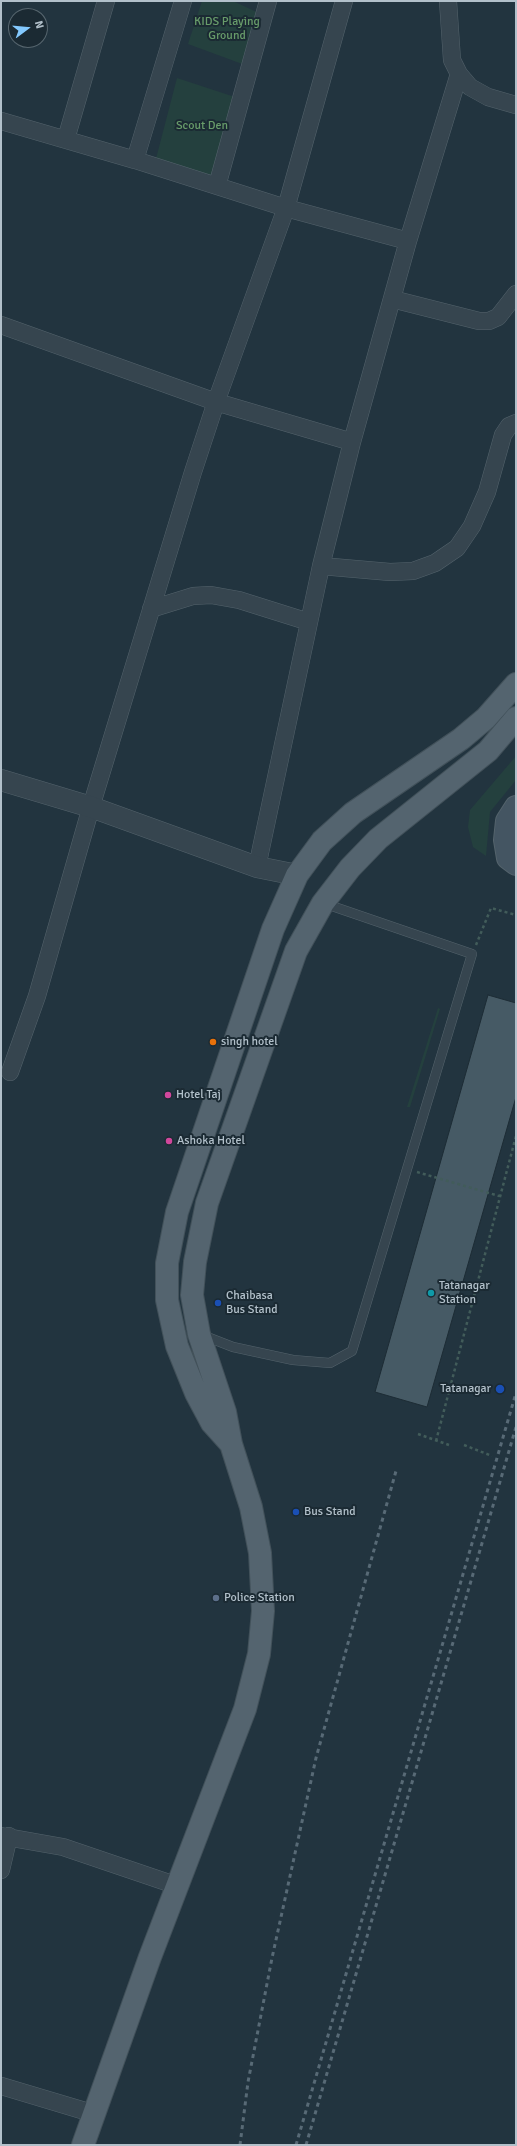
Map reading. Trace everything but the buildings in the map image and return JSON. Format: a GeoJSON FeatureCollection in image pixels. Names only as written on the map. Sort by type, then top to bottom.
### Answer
{"type":"FeatureCollection","features":[{"type":"Feature","properties":{"kind":"main road"},"geometry":{"type":"LineString","coordinates":[[231,1444],[209,1417],[196,1394],[177,1346],[167,1300],[167,1263],[177,1212],[273,929],[297,875],[322,841],[353,814],[461,739],[486,718],[516,684]]}},
{"type":"Feature","properties":{"kind":"main road"},"geometry":{"type":"LineString","coordinates":[[83,2145],[150,1957],[245,1709],[259,1654],[264,1610],[260,1553],[251,1507],[231,1444],[225,1412],[199,1334],[192,1295],[195,1262],[207,1203],[296,951],[323,903],[350,868],[378,839],[488,751],[516,718]]}},
{"type":"Feature","properties":{"kind":"main road"},"geometry":{"type":"LineString","coordinates":[[516,807],[507,821],[505,840],[508,858],[516,864]]}},
{"type":"Feature","properties":{"kind":"street"},"geometry":{"type":"LineString","coordinates":[[66,139],[106,1]]}},
{"type":"Feature","properties":{"kind":"street"},"geometry":{"type":"LineString","coordinates":[[135,160],[183,1]]}},
{"type":"Feature","properties":{"kind":"street"},"geometry":{"type":"LineString","coordinates":[[217,186],[268,1]]}},
{"type":"Feature","properties":{"kind":"street"},"geometry":{"type":"LineString","coordinates":[[10,1072],[37,996],[91,807],[216,402],[286,208],[344,1]]}},
{"type":"Feature","properties":{"kind":"street"},"geometry":{"type":"LineString","coordinates":[[448,1],[452,60],[459,74],[470,87],[488,96],[516,105]]}},
{"type":"Feature","properties":{"kind":"street"},"geometry":{"type":"LineString","coordinates":[[257,867],[321,566],[352,442],[408,241],[459,74]]}},
{"type":"Feature","properties":{"kind":"street"},"geometry":{"type":"LineString","coordinates":[[1,121],[135,160],[286,208],[408,241]]}},
{"type":"Feature","properties":{"kind":"street"},"geometry":{"type":"LineString","coordinates":[[392,299],[479,321],[498,317],[516,294]]}},
{"type":"Feature","properties":{"kind":"street"},"geometry":{"type":"LineString","coordinates":[[1,325],[216,402],[352,442]]}},
{"type":"Feature","properties":{"kind":"street"},"geometry":{"type":"LineString","coordinates":[[321,566],[390,572],[413,571],[435,563],[457,548],[472,526],[487,492],[503,435],[509,426],[516,423]]}},
{"type":"Feature","properties":{"kind":"street"},"geometry":{"type":"LineString","coordinates":[[151,609],[193,596],[212,595],[239,600],[309,622]]}},
{"type":"Feature","properties":{"kind":"street"},"geometry":{"type":"LineString","coordinates":[[1,780],[91,807],[257,867],[297,875]]}},
{"type":"Feature","properties":{"kind":"street"},"geometry":{"type":"LineString","coordinates":[[1,1870],[5,1836],[63,1847],[178,1886]]}},
{"type":"Feature","properties":{"kind":"street"},"geometry":{"type":"LineString","coordinates":[[1,2086],[94,2114]]}},
{"type":"Feature","properties":{"kind":"lane"},"geometry":{"type":"LineString","coordinates":[[199,1334],[233,1347],[293,1360],[330,1363],[352,1351],[472,954],[323,903]]}},
{"type":"Feature","properties":{"kind":"path"},"geometry":{"type":"LineString","coordinates":[[472,954],[491,908],[516,915]]}},
{"type":"Feature","properties":{"kind":"path"},"geometry":{"type":"LineString","coordinates":[[436,1441],[499,1196],[516,1136]]}},
{"type":"Feature","properties":{"kind":"path"},"geometry":{"type":"LineString","coordinates":[[407,1170],[499,1196]]}},
{"type":"Feature","properties":{"kind":"path"},"geometry":{"type":"LineString","coordinates":[[418,1434],[449,1445]]}},
{"type":"Feature","properties":{"kind":"path"},"geometry":{"type":"LineString","coordinates":[[464,1445],[492,1456]]}},
{"type":"Feature","properties":{"kind":"green space","name":"KIDS Playing Ground"},"geometry":{"type":"Polygon","coordinates":[[[202,1],[233,1],[263,15],[245,65],[188,44],[202,1]]]}},
{"type":"Feature","properties":{"kind":"green space","name":"Scout Den"},"geometry":{"type":"Polygon","coordinates":[[[177,78],[247,101],[221,194],[152,174],[177,78]]]}},
{"type":"Feature","properties":{"kind":"green space"},"geometry":{"type":"Polygon","coordinates":[[[516,756],[516,780],[490,812],[486,856],[473,847],[468,827],[470,810],[516,756]]]}},
{"type":"Feature","properties":{"kind":"green space"},"geometry":{"type":"Polygon","coordinates":[[[438,1008],[440,1009],[410,1107],[407,1107],[438,1008]]]}},
{"type":"Feature","properties":{"kind":"railway"},"geometry":{"type":"LineString","coordinates":[[296,2145],[516,1393]]}},
{"type":"Feature","properties":{"kind":"railway"},"geometry":{"type":"LineString","coordinates":[[306,2145],[516,1427]]}},
{"type":"Feature","properties":{"kind":"railway"},"geometry":{"type":"LineString","coordinates":[[240,2145],[248,2082],[272,1958],[316,1758],[396,1471]]}},
{"type":"Feature","properties":{"kind":"place","name":"singh hotel"},"geometry":{"type":"Point","coordinates":[213,1042]}},
{"type":"Feature","properties":{"kind":"place","name":"Hotel Taj"},"geometry":{"type":"Point","coordinates":[168,1095]}},
{"type":"Feature","properties":{"kind":"place","name":"Ashoka Hotel"},"geometry":{"type":"Point","coordinates":[169,1141]}},
{"type":"Feature","properties":{"kind":"place","name":"Tatanagar Station"},"geometry":{"type":"Point","coordinates":[431,1293]}},
{"type":"Feature","properties":{"kind":"place","name":"Chaibasa Bus Stand"},"geometry":{"type":"Point","coordinates":[218,1303]}},
{"type":"Feature","properties":{"kind":"place","name":"Tatanagar"},"geometry":{"type":"Point","coordinates":[500,1389]}},
{"type":"Feature","properties":{"kind":"place","name":"Bus Stand"},"geometry":{"type":"Point","coordinates":[296,1512]}},
{"type":"Feature","properties":{"kind":"place","name":"Police Station"},"geometry":{"type":"Point","coordinates":[216,1598]}}]}
